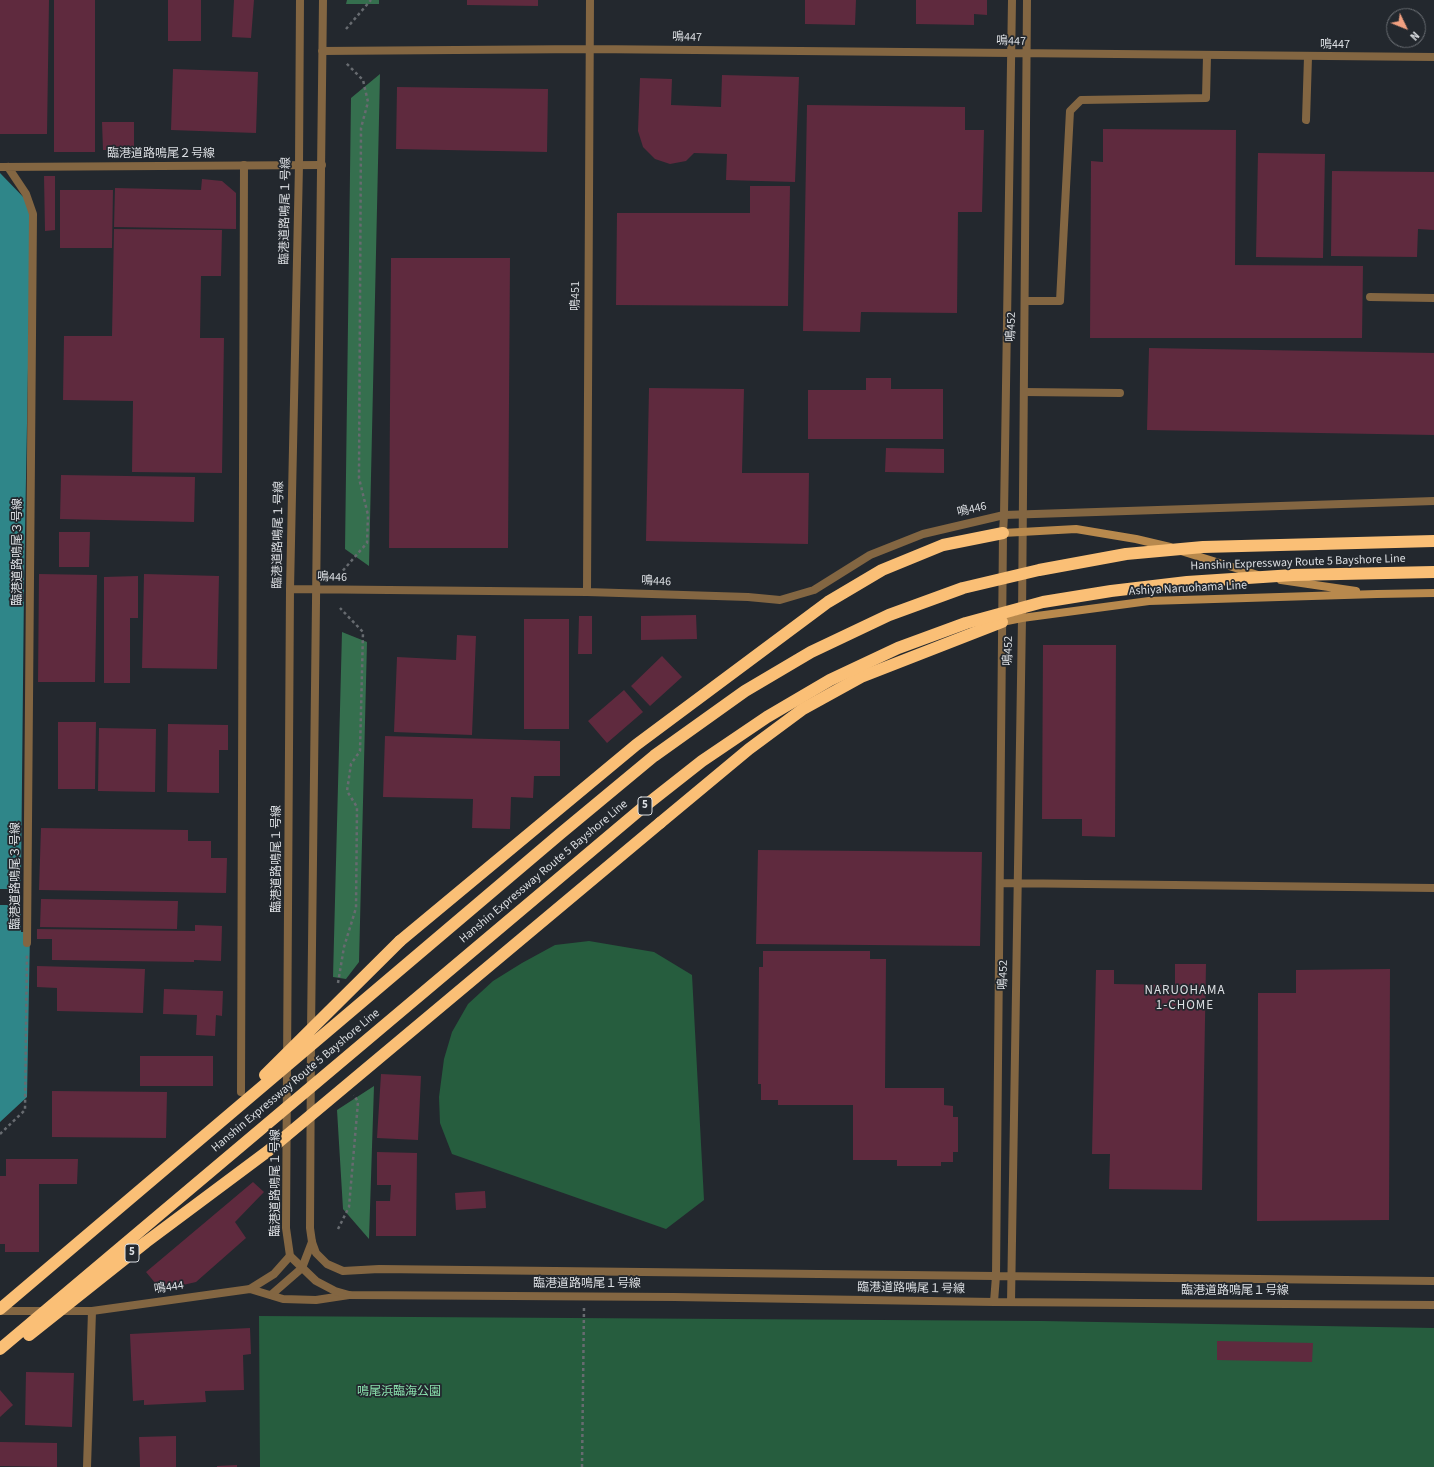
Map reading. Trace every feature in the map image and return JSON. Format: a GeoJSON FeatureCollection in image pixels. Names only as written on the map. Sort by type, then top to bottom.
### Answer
{"type":"FeatureCollection","features":[{"type":"Feature","properties":{"kind":"highway"},"geometry":{"type":"LineString","coordinates":[[200,1139],[400,941],[636,745],[828,602],[882,570],[943,545],[1003,533]]}},
{"type":"Feature","properties":{"kind":"highway","name":"Hanshin Expressway Route 5 Bayshore Line"},"geometry":{"type":"LineString","coordinates":[[0,1310],[560,834],[654,756],[745,691],[811,652],[889,614],[964,588],[1039,570],[1126,554],[1203,547],[1434,541]]}},
{"type":"Feature","properties":{"kind":"highway","name":"Hanshin Expressway Route 5 Bayshore Line"},"geometry":{"type":"LineString","coordinates":[[0,1349],[641,809],[702,762],[766,717],[830,680],[898,648],[952,628],[1043,602],[1111,591],[1187,582],[1293,575],[1434,572]]}},
{"type":"Feature","properties":{"kind":"highway","name":"5"},"geometry":{"type":"LineString","coordinates":[[0,1358],[146,1242],[268,1151],[749,749],[803,709],[861,677],[1002,622]]}},
{"type":"Feature","properties":{"kind":"main road","name":"Ashiya Naruohama Line"},"geometry":{"type":"LineString","coordinates":[[1003,533],[1076,530],[1103,533],[1172,548],[1262,577],[1377,594]]}},
{"type":"Feature","properties":{"kind":"main road","name":"Ashiya Naruohama Line"},"geometry":{"type":"LineString","coordinates":[[1002,622],[1149,601],[1434,593]]}},
{"type":"Feature","properties":{"kind":"street","name":"臨港道路鳴尾１号線"},"geometry":{"type":"LineString","coordinates":[[300,0],[299,165],[290,589],[286,1228],[290,1256],[316,1281],[335,1291],[349,1295],[1434,1305]]}},
{"type":"Feature","properties":{"kind":"street","name":"臨港道路鳴尾１号線"},"geometry":{"type":"LineString","coordinates":[[323,0],[310,1228],[316,1254],[327,1264],[343,1270],[379,1269],[1434,1282]]}},
{"type":"Feature","properties":{"kind":"street","name":"鳴451"},"geometry":{"type":"LineString","coordinates":[[587,592],[590,0]]}},
{"type":"Feature","properties":{"kind":"street","name":"鳴452"},"geometry":{"type":"LineString","coordinates":[[994,1302],[996,1276],[1003,533],[1012,0]]}},
{"type":"Feature","properties":{"kind":"street","name":"鳴452"},"geometry":{"type":"LineString","coordinates":[[1011,1302],[1022,618],[1028,0]]}},
{"type":"Feature","properties":{"kind":"street","name":"鳴447"},"geometry":{"type":"LineString","coordinates":[[322,51],[589,49],[1434,58]]}},
{"type":"Feature","properties":{"kind":"street"},"geometry":{"type":"LineString","coordinates":[[1025,301],[1060,301],[1070,110],[1081,100],[1206,98],[1207,56]]}},
{"type":"Feature","properties":{"kind":"street"},"geometry":{"type":"LineString","coordinates":[[1306,120],[1308,57]]}},
{"type":"Feature","properties":{"kind":"street"},"geometry":{"type":"LineString","coordinates":[[240,1092],[244,165]]}},
{"type":"Feature","properties":{"kind":"street","name":"臨港道路鳴尾２号線"},"geometry":{"type":"LineString","coordinates":[[4,167],[322,165]]}},
{"type":"Feature","properties":{"kind":"street","name":"臨港道路鳴尾３号線"},"geometry":{"type":"LineString","coordinates":[[4,167],[26,194],[33,214],[28,943]]}},
{"type":"Feature","properties":{"kind":"street"},"geometry":{"type":"LineString","coordinates":[[1370,297],[1434,298]]}},
{"type":"Feature","properties":{"kind":"street"},"geometry":{"type":"LineString","coordinates":[[1024,392],[1120,393]]}},
{"type":"Feature","properties":{"kind":"street","name":"鳴446"},"geometry":{"type":"LineString","coordinates":[[290,589],[587,592],[748,597],[780,600],[814,590],[870,555],[923,534],[1004,515],[1434,501]]}},
{"type":"Feature","properties":{"kind":"street"},"geometry":{"type":"LineString","coordinates":[[1000,883],[1434,888]]}},
{"type":"Feature","properties":{"kind":"street"},"geometry":{"type":"LineString","coordinates":[[271,1295],[302,1268],[312,1242]]}},
{"type":"Feature","properties":{"kind":"street"},"geometry":{"type":"LineString","coordinates":[[250,1289],[274,1274],[290,1256]]}},
{"type":"Feature","properties":{"kind":"street"},"geometry":{"type":"LineString","coordinates":[[250,1289],[283,1299],[316,1300],[349,1295]]}},
{"type":"Feature","properties":{"kind":"street","name":"鳴444"},"geometry":{"type":"LineString","coordinates":[[0,1310],[92,1311],[250,1289]]}},
{"type":"Feature","properties":{"kind":"street"},"geometry":{"type":"LineString","coordinates":[[87,1467],[92,1311]]}},
{"type":"Feature","properties":{"kind":"path"},"geometry":{"type":"LineString","coordinates":[[346,29],[371,0]]}},
{"type":"Feature","properties":{"kind":"path"},"geometry":{"type":"LineString","coordinates":[[339,575],[367,543],[368,516],[359,478],[361,128],[368,102],[363,80],[346,63]]}},
{"type":"Feature","properties":{"kind":"path"},"geometry":{"type":"LineString","coordinates":[[337,989],[344,947],[356,908],[357,807],[347,791],[351,764],[360,751],[363,632],[340,608]]}},
{"type":"Feature","properties":{"kind":"path"},"geometry":{"type":"LineString","coordinates":[[0,1134],[25,1110],[28,943]]}},
{"type":"Feature","properties":{"kind":"path"},"geometry":{"type":"LineString","coordinates":[[338,1229],[349,1207],[350,1200],[358,1102],[350,1090]]}},
{"type":"Feature","properties":{"kind":"path"},"geometry":{"type":"LineString","coordinates":[[582,1467],[584,1296]]}},
{"type":"Feature","properties":{"kind":"green space"},"geometry":{"type":"Polygon","coordinates":[[[347,0],[379,0],[379,4],[346,4],[347,0]]]}},
{"type":"Feature","properties":{"kind":"green space"},"geometry":{"type":"Polygon","coordinates":[[[380,74],[369,566],[345,549],[351,98],[380,74]]]}},
{"type":"Feature","properties":{"kind":"green space"},"geometry":{"type":"Polygon","coordinates":[[[342,632],[367,642],[359,962],[346,979],[333,977],[342,632]]]}},
{"type":"Feature","properties":{"kind":"green space"},"geometry":{"type":"Polygon","coordinates":[[[589,941],[654,952],[692,975],[704,1200],[666,1229],[452,1154],[440,1123],[439,1097],[444,1059],[452,1032],[468,1004],[493,981],[555,945],[589,941]]]}},
{"type":"Feature","properties":{"kind":"green space"},"geometry":{"type":"Polygon","coordinates":[[[374,1086],[369,1239],[343,1209],[337,1110],[374,1086]]]}},
{"type":"Feature","properties":{"kind":"green space","name":"鳴尾浜臨海公園"},"geometry":{"type":"Polygon","coordinates":[[[259,1316],[1042,1321],[1434,1328],[1434,1467],[260,1467],[259,1316]]]}},
{"type":"Feature","properties":{"kind":"water"},"geometry":{"type":"Polygon","coordinates":[[[0,173],[31,205],[24,587],[21,880],[12,889],[0,889],[0,173]]]}},
{"type":"Feature","properties":{"kind":"water"},"geometry":{"type":"Polygon","coordinates":[[[0,905],[21,905],[21,932],[30,932],[27,1097],[0,1122],[0,905]]]}},
{"type":"Feature","properties":{"kind":"building"},"geometry":{"type":"Polygon","coordinates":[[[0,0],[49,0],[47,134],[0,134],[0,0]]]}},
{"type":"Feature","properties":{"kind":"building"},"geometry":{"type":"Polygon","coordinates":[[[54,0],[95,0],[95,152],[54,152],[54,0]]]}},
{"type":"Feature","properties":{"kind":"building"},"geometry":{"type":"Polygon","coordinates":[[[168,0],[201,0],[201,41],[168,41],[168,0]]]}},
{"type":"Feature","properties":{"kind":"building"},"geometry":{"type":"Polygon","coordinates":[[[234,0],[254,0],[251,38],[232,37],[234,0]]]}},
{"type":"Feature","properties":{"kind":"building"},"geometry":{"type":"Polygon","coordinates":[[[467,0],[538,0],[538,6],[467,5],[467,0]]]}},
{"type":"Feature","properties":{"kind":"building"},"geometry":{"type":"Polygon","coordinates":[[[805,0],[856,0],[855,25],[805,24],[805,0]]]}},
{"type":"Feature","properties":{"kind":"building"},"geometry":{"type":"Polygon","coordinates":[[[916,0],[987,0],[987,15],[974,14],[974,25],[916,24],[916,0]]]}},
{"type":"Feature","properties":{"kind":"building"},"geometry":{"type":"Polygon","coordinates":[[[173,69],[258,72],[256,133],[171,130],[173,69]]]}},
{"type":"Feature","properties":{"kind":"building"},"geometry":{"type":"Polygon","coordinates":[[[722,75],[799,77],[795,182],[726,180],[727,154],[694,153],[686,161],[670,164],[655,159],[643,147],[638,131],[640,78],[672,79],[671,105],[721,107],[722,75]]]}},
{"type":"Feature","properties":{"kind":"building"},"geometry":{"type":"Polygon","coordinates":[[[397,87],[548,89],[547,152],[396,149],[397,87]]]}},
{"type":"Feature","properties":{"kind":"building"},"geometry":{"type":"Polygon","coordinates":[[[807,105],[965,107],[965,130],[984,130],[982,212],[958,212],[957,313],[861,312],[860,332],[803,331],[807,105]]]}},
{"type":"Feature","properties":{"kind":"building"},"geometry":{"type":"Polygon","coordinates":[[[102,122],[134,122],[134,150],[103,150],[102,122]]]}},
{"type":"Feature","properties":{"kind":"building"},"geometry":{"type":"Polygon","coordinates":[[[1103,129],[1236,130],[1235,265],[1363,266],[1362,338],[1090,338],[1091,161],[1103,162],[1103,129]]]}},
{"type":"Feature","properties":{"kind":"building"},"geometry":{"type":"Polygon","coordinates":[[[1258,153],[1325,154],[1323,258],[1256,257],[1258,153]]]}},
{"type":"Feature","properties":{"kind":"building"},"geometry":{"type":"Polygon","coordinates":[[[1332,171],[1434,172],[1434,230],[1418,229],[1417,257],[1331,256],[1332,171]]]}},
{"type":"Feature","properties":{"kind":"building"},"geometry":{"type":"Polygon","coordinates":[[[44,176],[55,176],[55,230],[45,231],[44,176]]]}},
{"type":"Feature","properties":{"kind":"building"},"geometry":{"type":"Polygon","coordinates":[[[202,179],[222,181],[236,193],[236,229],[114,227],[115,188],[201,190],[202,179]]]}},
{"type":"Feature","properties":{"kind":"building"},"geometry":{"type":"Polygon","coordinates":[[[750,186],[790,186],[788,306],[616,305],[617,213],[750,213],[750,186]]]}},
{"type":"Feature","properties":{"kind":"building"},"geometry":{"type":"Polygon","coordinates":[[[60,190],[113,190],[112,248],[60,248],[60,190]]]}},
{"type":"Feature","properties":{"kind":"building"},"geometry":{"type":"Polygon","coordinates":[[[114,229],[222,230],[221,276],[201,276],[200,338],[224,338],[222,473],[132,472],[133,401],[63,400],[64,336],[112,336],[114,229]]]}},
{"type":"Feature","properties":{"kind":"building"},"geometry":{"type":"Polygon","coordinates":[[[391,258],[510,258],[508,548],[389,548],[391,258]]]}},
{"type":"Feature","properties":{"kind":"building"},"geometry":{"type":"Polygon","coordinates":[[[1149,348],[1434,353],[1434,435],[1147,430],[1149,348]]]}},
{"type":"Feature","properties":{"kind":"building"},"geometry":{"type":"Polygon","coordinates":[[[866,378],[891,378],[891,389],[943,389],[943,439],[808,439],[808,390],[866,390],[866,378]]]}},
{"type":"Feature","properties":{"kind":"building"},"geometry":{"type":"Polygon","coordinates":[[[649,388],[744,389],[742,473],[809,473],[808,544],[646,541],[649,388]]]}},
{"type":"Feature","properties":{"kind":"building"},"geometry":{"type":"Polygon","coordinates":[[[886,448],[944,449],[944,473],[885,472],[886,448]]]}},
{"type":"Feature","properties":{"kind":"building"},"geometry":{"type":"Polygon","coordinates":[[[61,475],[195,477],[194,522],[60,519],[61,475]]]}},
{"type":"Feature","properties":{"kind":"building"},"geometry":{"type":"Polygon","coordinates":[[[59,532],[90,532],[89,567],[59,567],[59,532]]]}},
{"type":"Feature","properties":{"kind":"building"},"geometry":{"type":"Polygon","coordinates":[[[39,574],[97,575],[95,682],[38,682],[39,574]]]}},
{"type":"Feature","properties":{"kind":"building"},"geometry":{"type":"Polygon","coordinates":[[[144,574],[219,576],[217,669],[142,668],[144,574]]]}},
{"type":"Feature","properties":{"kind":"building"},"geometry":{"type":"Polygon","coordinates":[[[138,576],[138,618],[130,618],[130,683],[104,683],[104,577],[138,576]]]}},
{"type":"Feature","properties":{"kind":"building"},"geometry":{"type":"Polygon","coordinates":[[[696,615],[697,639],[641,640],[641,616],[696,615]]]}},
{"type":"Feature","properties":{"kind":"building"},"geometry":{"type":"Polygon","coordinates":[[[579,616],[592,616],[592,654],[578,654],[579,616]]]}},
{"type":"Feature","properties":{"kind":"building"},"geometry":{"type":"Polygon","coordinates":[[[524,619],[569,619],[569,729],[524,729],[524,619]]]}},
{"type":"Feature","properties":{"kind":"building"},"geometry":{"type":"Polygon","coordinates":[[[457,635],[476,636],[472,735],[394,732],[397,657],[456,660],[457,635]]]}},
{"type":"Feature","properties":{"kind":"building"},"geometry":{"type":"Polygon","coordinates":[[[1043,645],[1116,645],[1115,837],[1082,836],[1082,819],[1042,819],[1043,645]]]}},
{"type":"Feature","properties":{"kind":"building"},"geometry":{"type":"Polygon","coordinates":[[[662,656],[682,677],[650,706],[631,686],[662,656]]]}},
{"type":"Feature","properties":{"kind":"building"},"geometry":{"type":"Polygon","coordinates":[[[624,690],[643,712],[607,743],[588,721],[624,690]]]}},
{"type":"Feature","properties":{"kind":"building"},"geometry":{"type":"Polygon","coordinates":[[[58,722],[96,722],[95,789],[58,789],[58,722]]]}},
{"type":"Feature","properties":{"kind":"building"},"geometry":{"type":"Polygon","coordinates":[[[168,724],[228,725],[228,750],[219,750],[219,793],[167,792],[168,724]]]}},
{"type":"Feature","properties":{"kind":"building"},"geometry":{"type":"Polygon","coordinates":[[[99,728],[156,729],[155,792],[98,791],[99,728]]]}},
{"type":"Feature","properties":{"kind":"building"},"geometry":{"type":"Polygon","coordinates":[[[385,736],[560,741],[560,776],[534,776],[533,798],[511,797],[510,829],[472,828],[473,799],[383,797],[385,736]]]}},
{"type":"Feature","properties":{"kind":"building"},"geometry":{"type":"Polygon","coordinates":[[[41,828],[188,830],[188,841],[211,841],[211,858],[227,858],[226,893],[39,890],[41,828]]]}},
{"type":"Feature","properties":{"kind":"building"},"geometry":{"type":"Polygon","coordinates":[[[758,850],[982,852],[980,946],[756,944],[758,850]]]}},
{"type":"Feature","properties":{"kind":"building"},"geometry":{"type":"Polygon","coordinates":[[[41,899],[178,901],[177,929],[40,927],[41,899]]]}},
{"type":"Feature","properties":{"kind":"building"},"geometry":{"type":"Polygon","coordinates":[[[195,925],[222,926],[221,961],[52,960],[52,939],[37,939],[37,929],[195,931],[195,925]]]}},
{"type":"Feature","properties":{"kind":"building"},"geometry":{"type":"Polygon","coordinates":[[[763,951],[870,951],[870,959],[886,959],[885,1088],[944,1088],[944,1105],[953,1106],[953,1117],[958,1117],[958,1152],[953,1152],[953,1162],[941,1162],[941,1166],[897,1166],[897,1160],[853,1160],[853,1105],[778,1105],[778,1100],[761,1100],[761,1084],[758,1084],[759,967],[763,967],[763,951]]]}},
{"type":"Feature","properties":{"kind":"building"},"geometry":{"type":"Polygon","coordinates":[[[1175,964],[1206,964],[1202,1190],[1109,1189],[1110,1154],[1092,1154],[1096,970],[1114,970],[1114,984],[1175,985],[1175,964]]]}},
{"type":"Feature","properties":{"kind":"building"},"geometry":{"type":"Polygon","coordinates":[[[37,966],[145,969],[143,1013],[57,1011],[57,988],[37,987],[37,966]]]}},
{"type":"Feature","properties":{"kind":"building"},"geometry":{"type":"Polygon","coordinates":[[[1390,969],[1389,1220],[1257,1221],[1258,993],[1296,993],[1296,970],[1390,969]]]}},
{"type":"Feature","properties":{"kind":"building"},"geometry":{"type":"Polygon","coordinates":[[[164,989],[223,991],[222,1016],[216,1015],[215,1036],[196,1035],[197,1015],[163,1014],[164,989]]]}},
{"type":"Feature","properties":{"kind":"building"},"geometry":{"type":"Polygon","coordinates":[[[140,1056],[213,1056],[213,1086],[140,1086],[140,1056]]]}},
{"type":"Feature","properties":{"kind":"building"},"geometry":{"type":"Polygon","coordinates":[[[381,1074],[421,1076],[418,1140],[377,1138],[381,1074]]]}},
{"type":"Feature","properties":{"kind":"building"},"geometry":{"type":"Polygon","coordinates":[[[52,1091],[167,1092],[166,1138],[52,1137],[52,1091]]]}},
{"type":"Feature","properties":{"kind":"building"},"geometry":{"type":"Polygon","coordinates":[[[377,1152],[417,1153],[416,1236],[376,1236],[376,1201],[390,1201],[391,1185],[377,1185],[377,1152]]]}},
{"type":"Feature","properties":{"kind":"building"},"geometry":{"type":"Polygon","coordinates":[[[6,1159],[78,1159],[77,1184],[39,1184],[39,1252],[5,1252],[5,1244],[0,1244],[0,1176],[6,1176],[6,1159]]]}},
{"type":"Feature","properties":{"kind":"building"},"geometry":{"type":"Polygon","coordinates":[[[253,1182],[264,1192],[235,1222],[246,1238],[196,1282],[161,1290],[146,1272],[253,1182]]]}},
{"type":"Feature","properties":{"kind":"building"},"geometry":{"type":"Polygon","coordinates":[[[485,1191],[486,1208],[456,1210],[455,1193],[485,1191]]]}},
{"type":"Feature","properties":{"kind":"building"},"geometry":{"type":"Polygon","coordinates":[[[250,1328],[251,1354],[243,1355],[244,1390],[205,1391],[206,1402],[144,1405],[144,1400],[133,1401],[130,1334],[250,1328]]]}},
{"type":"Feature","properties":{"kind":"building"},"geometry":{"type":"Polygon","coordinates":[[[1217,1341],[1313,1343],[1312,1362],[1217,1360],[1217,1341]]]}},
{"type":"Feature","properties":{"kind":"building"},"geometry":{"type":"Polygon","coordinates":[[[26,1372],[74,1373],[72,1427],[25,1425],[26,1372]]]}},
{"type":"Feature","properties":{"kind":"building"},"geometry":{"type":"Polygon","coordinates":[[[0,1390],[13,1405],[0,1417],[0,1390]]]}},
{"type":"Feature","properties":{"kind":"building"},"geometry":{"type":"Polygon","coordinates":[[[176,1436],[176,1467],[140,1467],[139,1437],[176,1436]]]}},
{"type":"Feature","properties":{"kind":"building"},"geometry":{"type":"Polygon","coordinates":[[[0,1442],[57,1443],[57,1467],[0,1466],[0,1442]]]}},
{"type":"Feature","properties":{"kind":"building"},"geometry":{"type":"Polygon","coordinates":[[[237,1465],[237,1467],[217,1467],[217,1466],[237,1465]]]}},
{"type":"Feature","properties":{"kind":"district","name":"NARUOHAMA 1-CHOME"},"geometry":{"type":"Point","coordinates":[1185,998]}}]}
